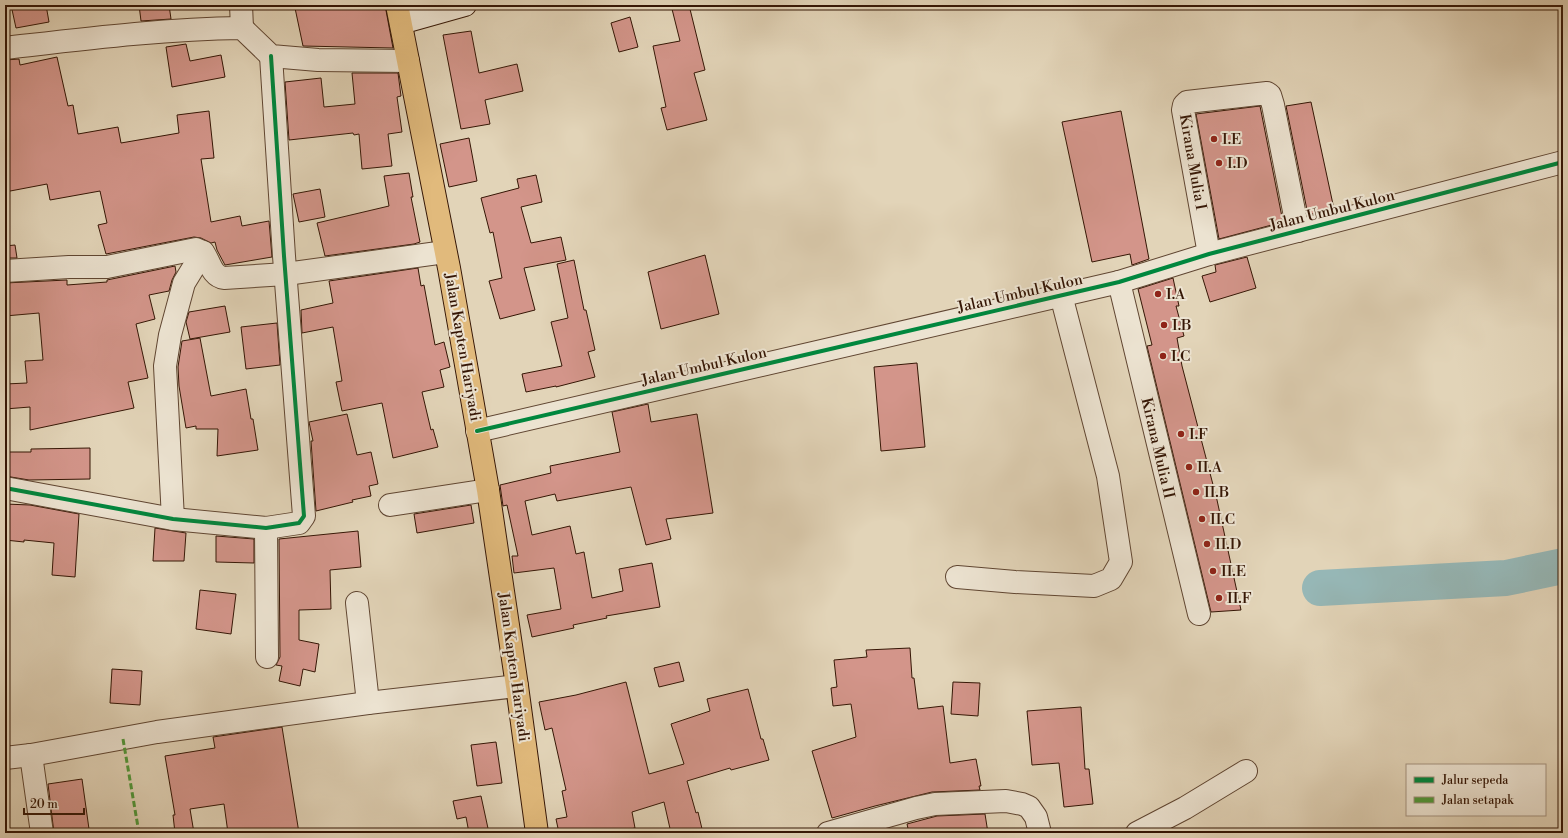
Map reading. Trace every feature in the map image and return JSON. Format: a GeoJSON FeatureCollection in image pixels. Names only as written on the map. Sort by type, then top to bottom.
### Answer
{"type":"FeatureCollection","features":[{"type":"Feature","properties":{"kind":"main road","name":"Jalan Kapten Hariyadi"},"geometry":{"type":"LineString","coordinates":[[399,14],[445,252],[488,490],[518,686],[537,833]]}},
{"type":"Feature","properties":{"kind":"street"},"geometry":{"type":"LineString","coordinates":[[241,5],[242,28],[271,56],[318,60],[408,61]]}},
{"type":"Feature","properties":{"kind":"street"},"geometry":{"type":"LineString","coordinates":[[399,14],[465,5]]}},
{"type":"Feature","properties":{"kind":"street"},"geometry":{"type":"LineString","coordinates":[[5,48],[89,38],[205,28],[242,28]]}},
{"type":"Feature","properties":{"kind":"street"},"geometry":{"type":"LineString","coordinates":[[5,488],[172,519],[266,528],[298,523],[304,516],[271,56]]}},
{"type":"Feature","properties":{"kind":"street","name":"Kirana Mulia I"},"geometry":{"type":"LineString","coordinates":[[1210,254],[1183,110],[1184,104],[1187,102],[1267,92],[1270,95],[1298,232]]}},
{"type":"Feature","properties":{"kind":"street","name":"Jalan Umbul Kulon"},"geometry":{"type":"LineString","coordinates":[[478,431],[1119,282],[1210,254],[1563,162]]}},
{"type":"Feature","properties":{"kind":"street"},"geometry":{"type":"LineString","coordinates":[[5,271],[69,267],[107,267],[196,249],[203,252],[213,272],[218,277],[224,278],[286,274],[445,252]]}},
{"type":"Feature","properties":{"kind":"street"},"geometry":{"type":"LineString","coordinates":[[172,519],[165,366],[170,335],[184,283],[203,252]]}},
{"type":"Feature","properties":{"kind":"street","name":"Kirana Mulia II"},"geometry":{"type":"LineString","coordinates":[[1119,282],[1199,614]]}},
{"type":"Feature","properties":{"kind":"street"},"geometry":{"type":"LineString","coordinates":[[957,577],[1094,586],[1111,579],[1121,562],[1108,476],[1061,296]]}},
{"type":"Feature","properties":{"kind":"street"},"geometry":{"type":"LineString","coordinates":[[390,505],[488,490]]}},
{"type":"Feature","properties":{"kind":"street"},"geometry":{"type":"LineString","coordinates":[[266,528],[267,657]]}},
{"type":"Feature","properties":{"kind":"street"},"geometry":{"type":"LineString","coordinates":[[357,603],[368,703]]}},
{"type":"Feature","properties":{"kind":"street"},"geometry":{"type":"LineString","coordinates":[[5,758],[31,755],[157,732],[368,703],[518,686]]}},
{"type":"Feature","properties":{"kind":"street"},"geometry":{"type":"LineString","coordinates":[[31,755],[42,833]]}},
{"type":"Feature","properties":{"kind":"street"},"geometry":{"type":"LineString","coordinates":[[1137,833],[1185,808],[1246,771]]}},
{"type":"Feature","properties":{"kind":"street"},"geometry":{"type":"LineString","coordinates":[[828,833],[935,804],[1006,801],[1029,807],[1036,817],[1040,833]]}},
{"type":"Feature","properties":{"kind":"building"},"geometry":{"type":"Polygon","coordinates":[[[11,5],[46,5],[49,22],[16,28],[11,5]]]}},
{"type":"Feature","properties":{"kind":"building"},"geometry":{"type":"Polygon","coordinates":[[[139,5],[169,5],[171,19],[141,21],[139,5]]]}},
{"type":"Feature","properties":{"kind":"building"},"geometry":{"type":"Polygon","coordinates":[[[309,5],[385,5],[393,48],[303,46],[295,8],[309,5]]]}},
{"type":"Feature","properties":{"kind":"building"},"geometry":{"type":"Polygon","coordinates":[[[671,5],[689,5],[705,70],[694,73],[707,120],[667,130],[661,108],[666,107],[653,46],[680,41],[671,5]]]}},
{"type":"Feature","properties":{"kind":"building"},"geometry":{"type":"Polygon","coordinates":[[[630,17],[638,47],[619,52],[611,23],[630,17]]]}},
{"type":"Feature","properties":{"kind":"building"},"geometry":{"type":"Polygon","coordinates":[[[471,31],[479,73],[517,64],[523,91],[485,100],[490,124],[461,129],[443,35],[471,31]]]}},
{"type":"Feature","properties":{"kind":"building"},"geometry":{"type":"Polygon","coordinates":[[[186,44],[190,61],[221,55],[225,77],[172,87],[166,47],[186,44]]]}},
{"type":"Feature","properties":{"kind":"building"},"geometry":{"type":"Polygon","coordinates":[[[57,57],[68,106],[73,105],[78,134],[118,127],[121,143],[179,133],[177,115],[209,111],[214,158],[201,159],[211,222],[240,216],[242,226],[269,221],[272,257],[225,265],[217,250],[215,242],[211,243],[201,238],[194,237],[106,254],[98,225],[107,223],[100,191],[50,200],[47,184],[5,192],[5,60],[19,59],[20,65],[57,57]]]}},
{"type":"Feature","properties":{"kind":"building"},"geometry":{"type":"Polygon","coordinates":[[[352,73],[398,73],[401,96],[397,97],[402,132],[388,134],[392,166],[362,169],[359,134],[354,135],[353,133],[289,140],[285,82],[321,78],[324,107],[355,104],[352,73]]]}},
{"type":"Feature","properties":{"kind":"building"},"geometry":{"type":"Polygon","coordinates":[[[1311,102],[1334,209],[1308,215],[1286,106],[1311,102]]]}},
{"type":"Feature","properties":{"kind":"building"},"geometry":{"type":"Polygon","coordinates":[[[1260,106],[1283,222],[1219,239],[1196,114],[1260,106]]]}},
{"type":"Feature","properties":{"kind":"building"},"geometry":{"type":"Polygon","coordinates":[[[1121,111],[1149,259],[1132,265],[1130,254],[1092,262],[1062,122],[1121,111]]]}},
{"type":"Feature","properties":{"kind":"building"},"geometry":{"type":"Polygon","coordinates":[[[469,138],[477,181],[449,187],[440,144],[469,138]]]}},
{"type":"Feature","properties":{"kind":"building"},"geometry":{"type":"Polygon","coordinates":[[[409,173],[413,197],[411,197],[420,242],[325,256],[317,223],[389,206],[384,176],[409,173]]]}},
{"type":"Feature","properties":{"kind":"building"},"geometry":{"type":"Polygon","coordinates":[[[536,175],[542,202],[521,207],[531,243],[561,237],[566,260],[524,268],[535,310],[500,319],[489,281],[502,278],[493,232],[490,233],[481,198],[519,188],[517,179],[536,175]]]}},
{"type":"Feature","properties":{"kind":"building"},"geometry":{"type":"Polygon","coordinates":[[[320,189],[325,217],[299,222],[293,194],[320,189]]]}},
{"type":"Feature","properties":{"kind":"building"},"geometry":{"type":"Polygon","coordinates":[[[15,245],[17,258],[5,258],[5,246],[15,245]]]}},
{"type":"Feature","properties":{"kind":"building"},"geometry":{"type":"Polygon","coordinates":[[[705,255],[719,314],[661,329],[648,272],[705,255]]]}},
{"type":"Feature","properties":{"kind":"building"},"geometry":{"type":"Polygon","coordinates":[[[1247,257],[1256,288],[1210,302],[1202,276],[1216,272],[1215,265],[1247,257]]]}},
{"type":"Feature","properties":{"kind":"building"},"geometry":{"type":"Polygon","coordinates":[[[574,260],[584,310],[586,310],[595,350],[588,352],[595,377],[556,387],[526,392],[522,374],[562,366],[551,322],[568,318],[557,264],[574,260]]]}},
{"type":"Feature","properties":{"kind":"building"},"geometry":{"type":"Polygon","coordinates":[[[175,266],[176,272],[169,291],[149,295],[155,319],[136,324],[148,378],[128,382],[134,408],[30,430],[30,407],[5,409],[5,384],[27,383],[25,361],[43,360],[39,313],[5,316],[5,283],[67,280],[67,285],[107,282],[107,280],[175,266]]]}},
{"type":"Feature","properties":{"kind":"building"},"geometry":{"type":"Polygon","coordinates":[[[418,268],[421,286],[424,285],[435,345],[444,342],[450,367],[440,370],[444,387],[422,392],[431,430],[433,429],[438,447],[393,458],[382,403],[342,411],[336,382],[342,381],[333,327],[302,333],[301,310],[333,303],[329,281],[418,268]]]}},
{"type":"Feature","properties":{"kind":"building"},"geometry":{"type":"Polygon","coordinates":[[[1173,278],[1179,306],[1176,306],[1184,336],[1177,338],[1182,366],[1217,500],[1241,610],[1211,612],[1147,346],[1152,345],[1138,289],[1173,278]]]}},
{"type":"Feature","properties":{"kind":"building"},"geometry":{"type":"Polygon","coordinates":[[[225,306],[230,332],[190,339],[186,322],[189,312],[225,306]]]}},
{"type":"Feature","properties":{"kind":"building"},"geometry":{"type":"Polygon","coordinates":[[[277,323],[280,365],[246,369],[241,327],[277,323]]]}},
{"type":"Feature","properties":{"kind":"building"},"geometry":{"type":"Polygon","coordinates":[[[200,338],[211,396],[246,389],[258,450],[217,456],[218,429],[196,429],[196,426],[186,428],[179,386],[178,367],[182,341],[200,338]]]}},
{"type":"Feature","properties":{"kind":"building"},"geometry":{"type":"Polygon","coordinates":[[[917,363],[925,447],[881,451],[874,367],[917,363]]]}},
{"type":"Feature","properties":{"kind":"building"},"geometry":{"type":"Polygon","coordinates":[[[648,404],[651,422],[697,414],[713,513],[666,519],[671,539],[646,545],[631,487],[557,501],[555,494],[525,501],[532,535],[570,526],[576,554],[584,552],[592,598],[623,591],[619,569],[652,563],[660,607],[606,616],[607,618],[573,625],[574,628],[532,637],[527,615],[561,609],[554,568],[514,573],[512,556],[518,556],[507,505],[503,506],[500,485],[551,473],[550,466],[620,452],[612,412],[648,404]]]}},
{"type":"Feature","properties":{"kind":"building"},"geometry":{"type":"Polygon","coordinates":[[[347,414],[357,455],[371,452],[378,484],[369,486],[371,496],[316,511],[311,441],[313,441],[309,422],[347,414]]]}},
{"type":"Feature","properties":{"kind":"building"},"geometry":{"type":"Polygon","coordinates":[[[90,448],[90,479],[29,480],[5,476],[5,452],[31,452],[31,449],[90,448]]]}},
{"type":"Feature","properties":{"kind":"building"},"geometry":{"type":"Polygon","coordinates":[[[5,504],[30,505],[79,514],[75,577],[52,575],[54,543],[5,540],[5,504]]]}},
{"type":"Feature","properties":{"kind":"building"},"geometry":{"type":"Polygon","coordinates":[[[471,505],[474,523],[417,533],[414,514],[471,505]]]}},
{"type":"Feature","properties":{"kind":"building"},"geometry":{"type":"Polygon","coordinates":[[[155,528],[186,533],[184,561],[153,561],[155,528]]]}},
{"type":"Feature","properties":{"kind":"building"},"geometry":{"type":"Polygon","coordinates":[[[358,531],[361,567],[330,570],[331,609],[299,610],[299,640],[319,644],[315,672],[303,669],[300,686],[279,681],[282,666],[276,665],[280,657],[279,539],[358,531]]]}},
{"type":"Feature","properties":{"kind":"building"},"geometry":{"type":"Polygon","coordinates":[[[216,536],[254,539],[254,563],[216,562],[216,536]]]}},
{"type":"Feature","properties":{"kind":"building"},"geometry":{"type":"Polygon","coordinates":[[[200,590],[236,594],[231,634],[196,629],[200,590]]]}},
{"type":"Feature","properties":{"kind":"building"},"geometry":{"type":"Polygon","coordinates":[[[910,648],[912,678],[914,678],[918,709],[943,706],[950,763],[976,759],[981,786],[979,786],[980,790],[932,792],[832,818],[812,751],[856,737],[851,704],[833,706],[831,688],[837,687],[834,660],[867,657],[866,650],[910,648]]]}},
{"type":"Feature","properties":{"kind":"building"},"geometry":{"type":"Polygon","coordinates":[[[679,662],[684,681],[659,687],[654,668],[679,662]]]}},
{"type":"Feature","properties":{"kind":"building"},"geometry":{"type":"Polygon","coordinates":[[[112,669],[142,671],[140,705],[110,703],[112,669]]]}},
{"type":"Feature","properties":{"kind":"building"},"geometry":{"type":"Polygon","coordinates":[[[626,682],[649,774],[684,764],[671,724],[710,711],[707,699],[748,689],[761,739],[763,739],[769,760],[731,770],[730,768],[687,781],[696,813],[698,812],[703,833],[671,833],[664,802],[632,812],[635,828],[610,833],[559,833],[556,819],[567,817],[562,791],[566,790],[552,728],[545,730],[539,702],[576,695],[626,682]]]}},
{"type":"Feature","properties":{"kind":"building"},"geometry":{"type":"Polygon","coordinates":[[[953,682],[980,683],[978,716],[951,714],[953,682]]]}},
{"type":"Feature","properties":{"kind":"building"},"geometry":{"type":"Polygon","coordinates":[[[1081,707],[1085,769],[1089,769],[1093,804],[1064,807],[1059,763],[1032,765],[1027,711],[1081,707]]]}},
{"type":"Feature","properties":{"kind":"building"},"geometry":{"type":"Polygon","coordinates":[[[282,727],[299,833],[228,833],[224,804],[190,809],[194,833],[175,833],[173,815],[175,815],[165,756],[215,748],[213,737],[282,727]]]}},
{"type":"Feature","properties":{"kind":"building"},"geometry":{"type":"Polygon","coordinates":[[[496,742],[502,783],[477,786],[471,745],[496,742]]]}},
{"type":"Feature","properties":{"kind":"building"},"geometry":{"type":"Polygon","coordinates":[[[82,779],[89,829],[54,833],[48,784],[82,779]]]}},
{"type":"Feature","properties":{"kind":"building"},"geometry":{"type":"Polygon","coordinates":[[[481,796],[489,833],[469,833],[466,817],[457,819],[453,801],[481,796]]]}},
{"type":"Feature","properties":{"kind":"building"},"geometry":{"type":"Polygon","coordinates":[[[985,814],[988,833],[909,833],[907,824],[937,816],[985,814]]]}},
{"type":"Feature","properties":{"kind":"waterway"},"geometry":{"type":"LineString","coordinates":[[1320,588],[1506,578],[1563,566]]}},
{"type":"Feature","properties":{"kind":"marked path"},"geometry":{"type":"LineString","coordinates":[[123,739],[139,833]]}},
{"type":"Feature","properties":{"kind":"cycle path"},"geometry":{"type":"LineString","coordinates":[[5,488],[173,519],[266,528],[299,523],[304,516],[284,256],[271,56]]}},
{"type":"Feature","properties":{"kind":"cycle path"},"geometry":{"type":"LineString","coordinates":[[477,431],[1119,282],[1209,254],[1563,162]]}},
{"type":"Feature","properties":{"kind":"place","name":"I.E"},"geometry":{"type":"Point","coordinates":[1214,139]}},
{"type":"Feature","properties":{"kind":"place","name":"I.D"},"geometry":{"type":"Point","coordinates":[1219,163]}},
{"type":"Feature","properties":{"kind":"place","name":"I.A"},"geometry":{"type":"Point","coordinates":[1158,294]}},
{"type":"Feature","properties":{"kind":"place","name":"I.B"},"geometry":{"type":"Point","coordinates":[1164,325]}},
{"type":"Feature","properties":{"kind":"place","name":"I.C"},"geometry":{"type":"Point","coordinates":[1163,356]}},
{"type":"Feature","properties":{"kind":"place","name":"I.F"},"geometry":{"type":"Point","coordinates":[1181,434]}},
{"type":"Feature","properties":{"kind":"place","name":"II.A"},"geometry":{"type":"Point","coordinates":[1189,467]}},
{"type":"Feature","properties":{"kind":"place","name":"II.B"},"geometry":{"type":"Point","coordinates":[1196,492]}},
{"type":"Feature","properties":{"kind":"place","name":"II.C"},"geometry":{"type":"Point","coordinates":[1202,519]}},
{"type":"Feature","properties":{"kind":"place","name":"II.D"},"geometry":{"type":"Point","coordinates":[1207,544]}},
{"type":"Feature","properties":{"kind":"place","name":"II.E"},"geometry":{"type":"Point","coordinates":[1213,571]}},
{"type":"Feature","properties":{"kind":"place","name":"II.F"},"geometry":{"type":"Point","coordinates":[1219,598]}}]}
